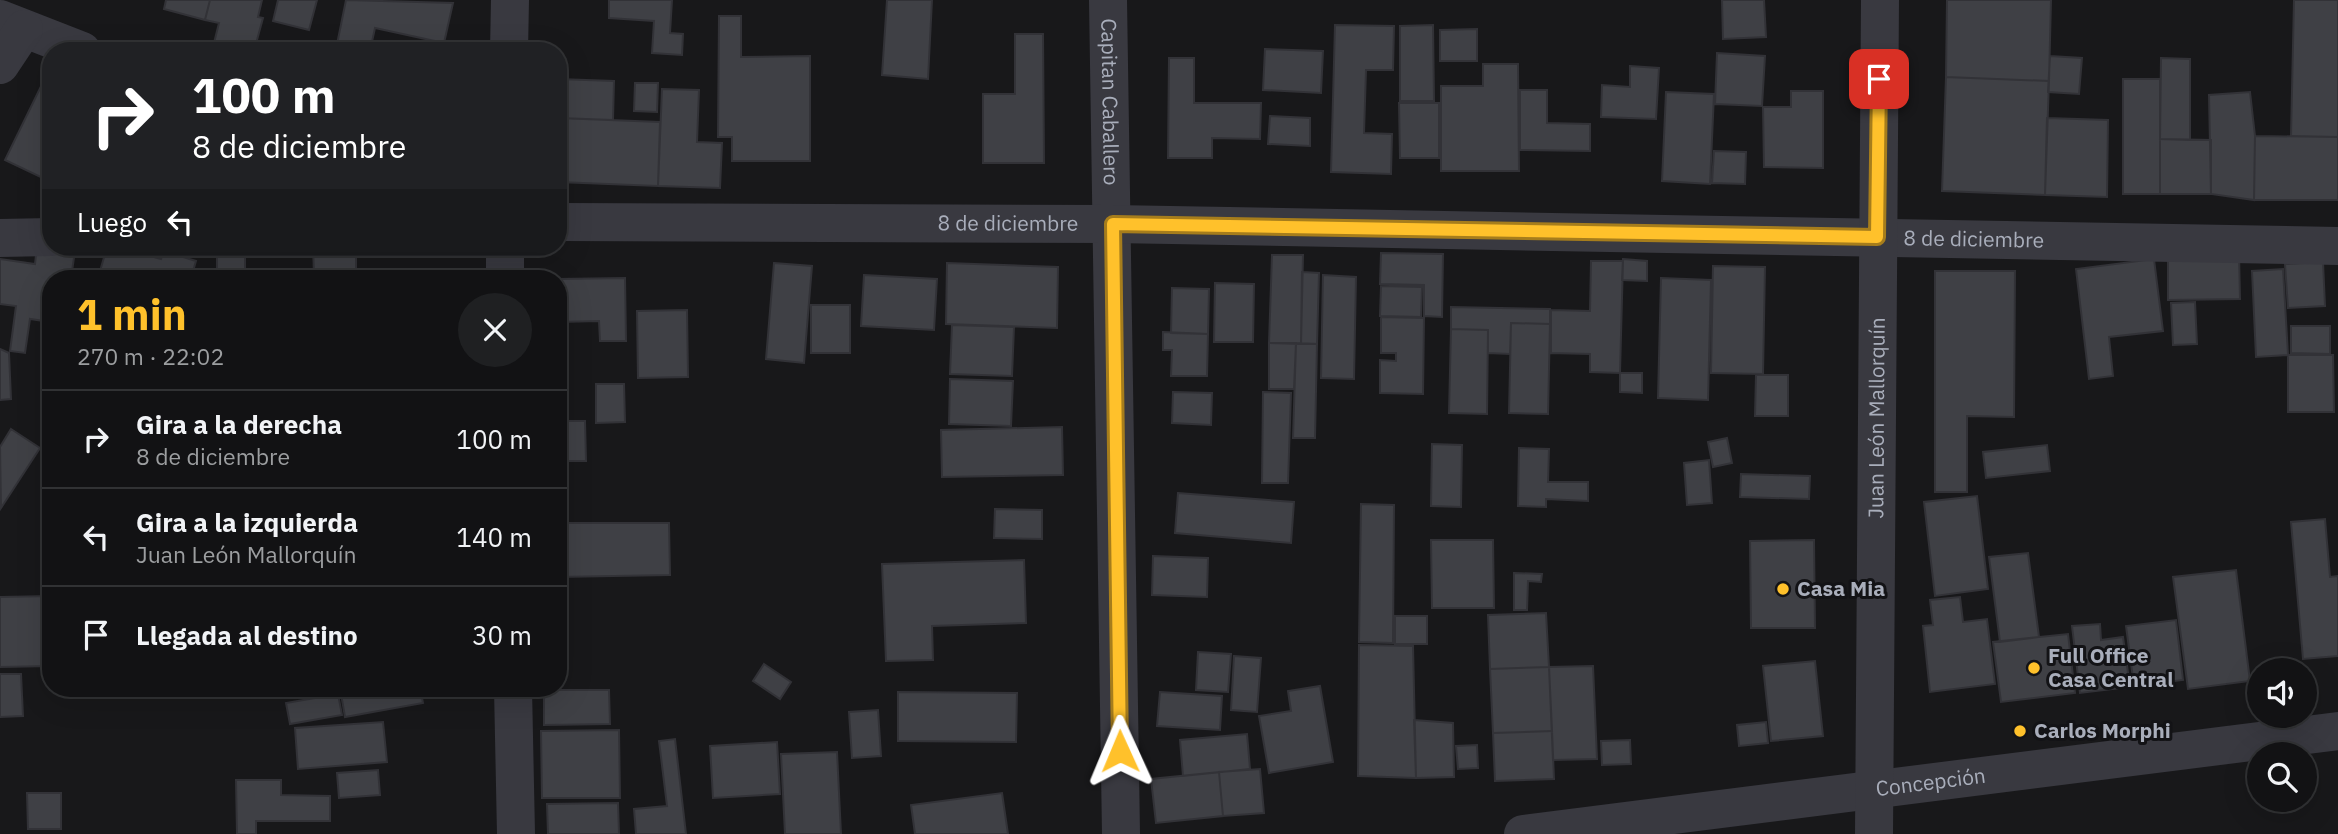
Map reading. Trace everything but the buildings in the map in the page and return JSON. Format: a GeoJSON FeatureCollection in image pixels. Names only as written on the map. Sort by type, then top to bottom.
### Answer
{"type":"FeatureCollection","features":[{"type":"Feature","properties":{"kind":"street"},"geometry":{"type":"LineString","coordinates":[[509,42],[510,0]]}},
{"type":"Feature","properties":{"kind":"street","name":"Capitan Caballero"},"geometry":{"type":"LineString","coordinates":[[1108,0],[1121,834]]}},
{"type":"Feature","properties":{"kind":"street","name":"Juan León Mallorquín"},"geometry":{"type":"LineString","coordinates":[[1874,834],[1880,0]]}},
{"type":"Feature","properties":{"kind":"street"},"geometry":{"type":"LineString","coordinates":[[0,65],[12,24],[59,42]]}},
{"type":"Feature","properties":{"kind":"street","name":"8 de diciembre"},"geometry":{"type":"LineString","coordinates":[[567,222],[1113,224],[2338,246]]}},
{"type":"Feature","properties":{"kind":"street"},"geometry":{"type":"LineString","coordinates":[[0,238],[42,237]]}},
{"type":"Feature","properties":{"kind":"street"},"geometry":{"type":"LineString","coordinates":[[513,697],[516,834]]}},
{"type":"Feature","properties":{"kind":"street","name":"Concepción"},"geometry":{"type":"LineString","coordinates":[[1523,834],[2338,731]]}},
{"type":"Feature","properties":{"kind":"place","name":"Casa Mia"},"geometry":{"type":"Point","coordinates":[1783,589]}},
{"type":"Feature","properties":{"kind":"place","name":"Full Office Casa Central"},"geometry":{"type":"Point","coordinates":[2034,668]}},
{"type":"Feature","properties":{"kind":"place","name":"Carlos Morphi"},"geometry":{"type":"Point","coordinates":[2020,731]}},
{"type":"Feature","properties":{"kind":"route"},"geometry":{"type":"LineString","coordinates":[[1120,751],[1113,224],[1877,237],[1879,79]]}}]}
